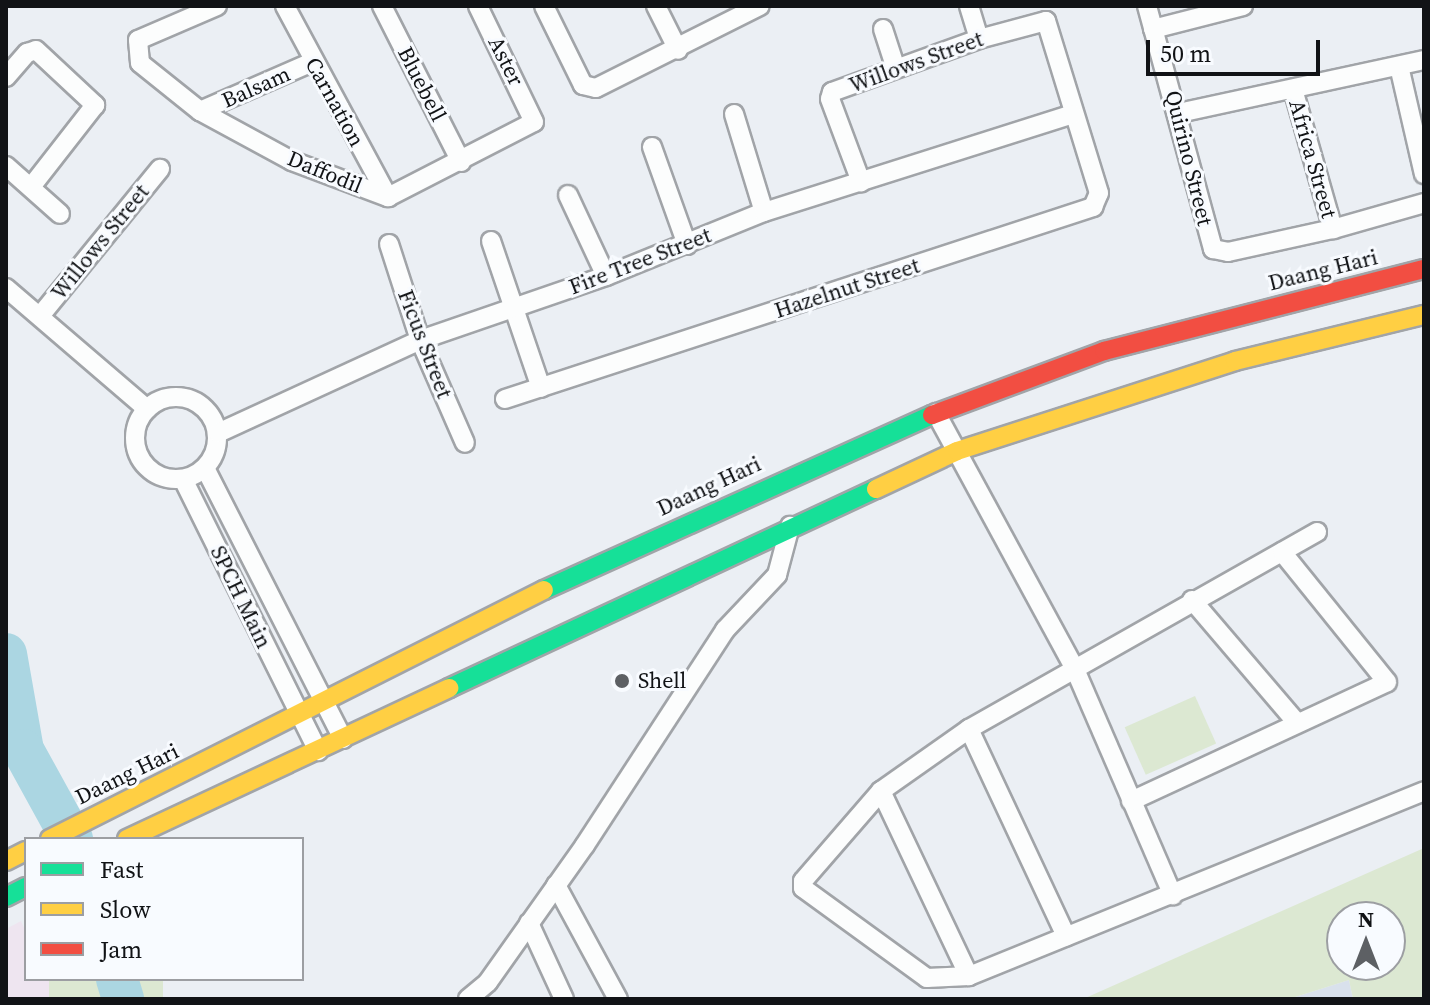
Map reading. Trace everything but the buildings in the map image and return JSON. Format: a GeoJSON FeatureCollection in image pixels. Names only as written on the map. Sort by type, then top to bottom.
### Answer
{"type":"FeatureCollection","features":[{"type":"Feature","properties":{"kind":"main road","name":"Daang Hari"},"geometry":{"type":"LineString","coordinates":[[54,837],[300,716],[569,577],[936,413],[1104,351],[1424,269]]}},
{"type":"Feature","properties":{"kind":"main road"},"geometry":{"type":"LineString","coordinates":[[131,837],[790,526],[957,451],[1235,361],[1424,315]]}},
{"type":"Feature","properties":{"kind":"main road"},"geometry":{"type":"LineString","coordinates":[[6,897],[24,888]]}},
{"type":"Feature","properties":{"kind":"street","name":"Daffodil"},"geometry":{"type":"LineString","coordinates":[[217,6],[138,40],[140,63],[200,111],[292,161],[388,197],[532,127],[533,116]]}},
{"type":"Feature","properties":{"kind":"street","name":"Carnation"},"geometry":{"type":"LineString","coordinates":[[285,6],[312,62],[388,197]]}},
{"type":"Feature","properties":{"kind":"street","name":"Bluebell"},"geometry":{"type":"LineString","coordinates":[[382,6],[461,162]]}},
{"type":"Feature","properties":{"kind":"street","name":"Aster"},"geometry":{"type":"LineString","coordinates":[[478,6],[533,116]]}},
{"type":"Feature","properties":{"kind":"street"},"geometry":{"type":"LineString","coordinates":[[544,6],[583,85],[596,88],[678,50],[758,7]]}},
{"type":"Feature","properties":{"kind":"street"},"geometry":{"type":"LineString","coordinates":[[656,6],[678,50]]}},
{"type":"Feature","properties":{"kind":"street"},"geometry":{"type":"LineString","coordinates":[[969,6],[979,39]]}},
{"type":"Feature","properties":{"kind":"street","name":"Quirino Street"},"geometry":{"type":"LineString","coordinates":[[1147,6],[1179,113],[1211,244],[1228,252],[1333,229]]}},
{"type":"Feature","properties":{"kind":"street"},"geometry":{"type":"LineString","coordinates":[[1153,29],[1243,6]]}},
{"type":"Feature","properties":{"kind":"street","name":"Willows Street"},"geometry":{"type":"LineString","coordinates":[[861,182],[830,95],[895,67],[979,39],[1046,23]]}},
{"type":"Feature","properties":{"kind":"street","name":"Hazelnut Street"},"geometry":{"type":"LineString","coordinates":[[505,399],[1093,207],[1099,193],[1046,23]]}},
{"type":"Feature","properties":{"kind":"street"},"geometry":{"type":"LineString","coordinates":[[883,29],[895,67]]}},
{"type":"Feature","properties":{"kind":"street"},"geometry":{"type":"LineString","coordinates":[[6,77],[27,53],[36,50],[95,105],[31,187]]}},
{"type":"Feature","properties":{"kind":"street"},"geometry":{"type":"LineString","coordinates":[[1179,113],[1424,60]]}},
{"type":"Feature","properties":{"kind":"street","name":"Balsam"},"geometry":{"type":"LineString","coordinates":[[200,111],[312,62]]}},
{"type":"Feature","properties":{"kind":"street"},"geometry":{"type":"LineString","coordinates":[[1399,66],[1424,174]]}},
{"type":"Feature","properties":{"kind":"street","name":"Africa Street"},"geometry":{"type":"LineString","coordinates":[[1293,89],[1333,229]]}},
{"type":"Feature","properties":{"kind":"street"},"geometry":{"type":"LineString","coordinates":[[734,114],[764,212]]}},
{"type":"Feature","properties":{"kind":"street","name":"Fire Tree Street"},"geometry":{"type":"LineString","coordinates":[[218,433],[420,340],[606,276],[764,212],[1073,114]]}},
{"type":"Feature","properties":{"kind":"street"},"geometry":{"type":"LineString","coordinates":[[652,147],[687,245]]}},
{"type":"Feature","properties":{"kind":"street"},"geometry":{"type":"LineString","coordinates":[[6,166],[60,214]]}},
{"type":"Feature","properties":{"kind":"street","name":"Willows Street"},"geometry":{"type":"LineString","coordinates":[[40,316],[160,169]]}},
{"type":"Feature","properties":{"kind":"street"},"geometry":{"type":"LineString","coordinates":[[568,195],[606,276]]}},
{"type":"Feature","properties":{"kind":"street"},"geometry":{"type":"LineString","coordinates":[[1333,229],[1424,203]]}},
{"type":"Feature","properties":{"kind":"street"},"geometry":{"type":"LineString","coordinates":[[491,241],[516,305],[541,388]]}},
{"type":"Feature","properties":{"kind":"street","name":"Ficus Street"},"geometry":{"type":"LineString","coordinates":[[389,244],[420,340],[465,443]]}},
{"type":"Feature","properties":{"kind":"street"},"geometry":{"type":"LineString","coordinates":[[6,288],[147,409]]}},
{"type":"Feature","properties":{"kind":"street"},"geometry":{"type":"LineString","coordinates":[[170,397],[183,398],[206,410],[218,433],[213,458],[205,468],[183,479],[150,470],[139,457],[135,440],[147,409],[170,397]]}},
{"type":"Feature","properties":{"kind":"street"},"geometry":{"type":"LineString","coordinates":[[936,413],[1074,667],[1173,896]]}},
{"type":"Feature","properties":{"kind":"street","name":"SPCH Main"},"geometry":{"type":"LineString","coordinates":[[205,468],[343,739]]}},
{"type":"Feature","properties":{"kind":"street","name":"SPCH Main"},"geometry":{"type":"LineString","coordinates":[[183,479],[318,751]]}},
{"type":"Feature","properties":{"kind":"street"},"geometry":{"type":"LineString","coordinates":[[468,999],[488,982],[556,885],[698,666],[777,575],[790,526]]}},
{"type":"Feature","properties":{"kind":"street"},"geometry":{"type":"LineString","coordinates":[[1317,532],[1192,600],[969,729],[881,791],[803,881],[803,888],[927,978],[969,976],[1173,896],[1424,791]]}},
{"type":"Feature","properties":{"kind":"street"},"geometry":{"type":"LineString","coordinates":[[1131,801],[1387,682],[1282,552]]}},
{"type":"Feature","properties":{"kind":"street"},"geometry":{"type":"LineString","coordinates":[[1192,600],[1297,723]]}},
{"type":"Feature","properties":{"kind":"street"},"geometry":{"type":"LineString","coordinates":[[969,729],[1066,936]]}},
{"type":"Feature","properties":{"kind":"street"},"geometry":{"type":"LineString","coordinates":[[881,791],[969,976]]}},
{"type":"Feature","properties":{"kind":"street"},"geometry":{"type":"LineString","coordinates":[[556,885],[618,999]]}},
{"type":"Feature","properties":{"kind":"street"},"geometry":{"type":"LineString","coordinates":[[529,923],[564,999]]}},
{"type":"Feature","properties":{"kind":"shaded area"},"geometry":{"type":"Polygon","coordinates":[[[21,921],[24,928],[24,981],[50,981],[59,999],[6,999],[6,929],[21,921]]]}},
{"type":"Feature","properties":{"kind":"shaded area"},"geometry":{"type":"Polygon","coordinates":[[[1349,981],[1353,999],[1289,999],[1349,981]]]}},
{"type":"Feature","properties":{"kind":"green space"},"geometry":{"type":"Polygon","coordinates":[[[1195,696],[1216,744],[1146,775],[1125,727],[1195,696]]]}},
{"type":"Feature","properties":{"kind":"green space"},"geometry":{"type":"Polygon","coordinates":[[[1424,848],[1424,999],[1353,999],[1349,981],[1406,981],[1406,901],[1326,901],[1326,981],[1346,981],[1289,999],[1083,999],[1424,848]]]}},
{"type":"Feature","properties":{"kind":"green space"},"geometry":{"type":"Polygon","coordinates":[[[49,981],[163,981],[163,999],[49,999],[49,981]]]}},
{"type":"Feature","properties":{"kind":"waterway"},"geometry":{"type":"LineString","coordinates":[[6,654],[23,750],[71,837]]}},
{"type":"Feature","properties":{"kind":"waterway"},"geometry":{"type":"LineString","coordinates":[[118,981],[123,999]]}},
{"type":"Feature","properties":{"kind":"traffic: fast"},"geometry":{"type":"LineString","coordinates":[[544,590],[932,415]]}},
{"type":"Feature","properties":{"kind":"traffic: fast"},"geometry":{"type":"LineString","coordinates":[[449,688],[876,489]]}},
{"type":"Feature","properties":{"kind":"traffic: fast"},"geometry":{"type":"LineString","coordinates":[[6,897],[24,888]]}},
{"type":"Feature","properties":{"kind":"traffic: slow"},"geometry":{"type":"LineString","coordinates":[[876,489],[957,451],[1235,361],[1424,315]]}},
{"type":"Feature","properties":{"kind":"traffic: slow"},"geometry":{"type":"LineString","coordinates":[[54,837],[544,590]]}},
{"type":"Feature","properties":{"kind":"traffic: slow"},"geometry":{"type":"LineString","coordinates":[[131,837],[449,688]]}},
{"type":"Feature","properties":{"kind":"traffic: slow"},"geometry":{"type":"LineString","coordinates":[[6,861],[24,852]]}},
{"type":"Feature","properties":{"kind":"traffic: jam"},"geometry":{"type":"LineString","coordinates":[[932,415],[1104,351],[1424,269]]}},
{"type":"Feature","properties":{"kind":"place","name":"Shell"},"geometry":{"type":"Point","coordinates":[622,681]}}]}
